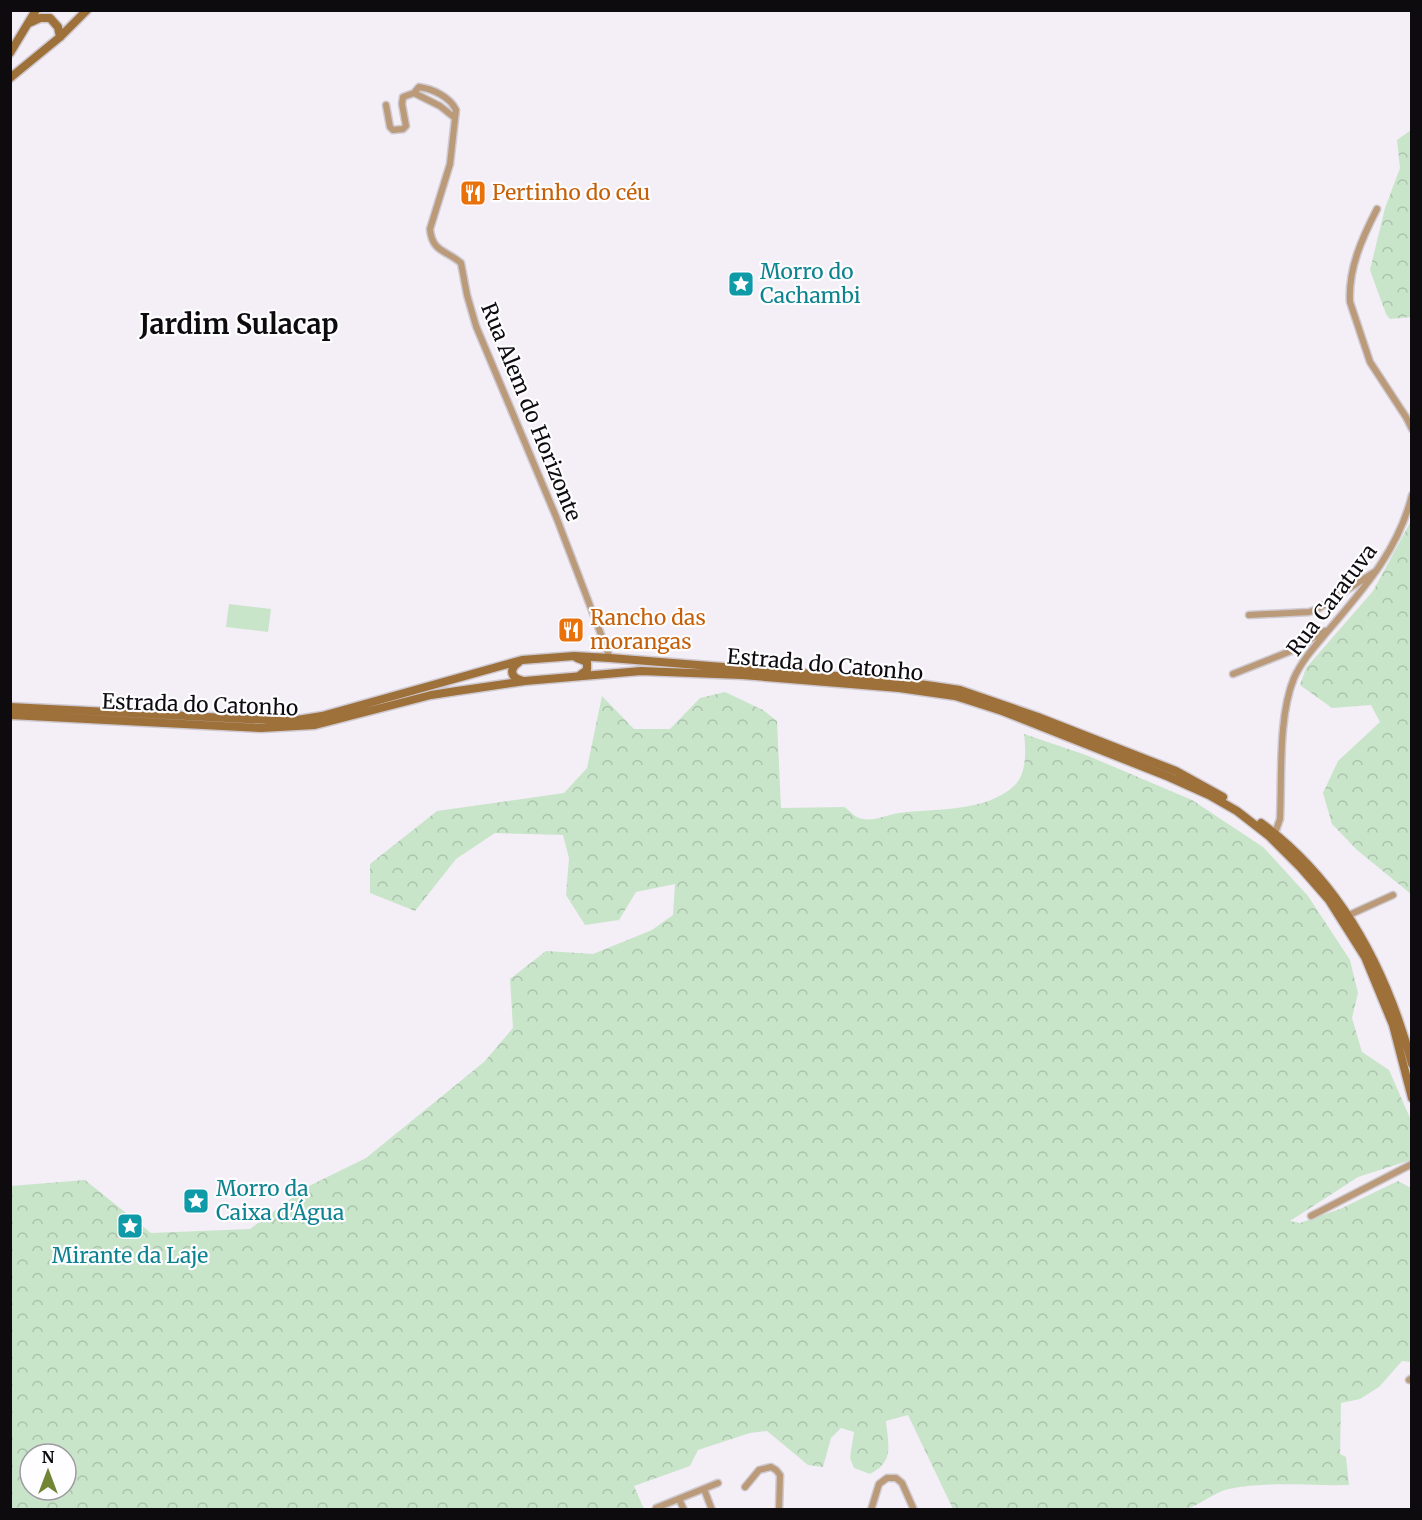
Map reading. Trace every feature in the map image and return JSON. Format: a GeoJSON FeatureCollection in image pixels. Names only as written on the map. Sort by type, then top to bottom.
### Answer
{"type":"FeatureCollection","features":[{"type":"Feature","properties":{"kind":"main road"},"geometry":{"type":"LineString","coordinates":[[10,53],[36,10]]}},
{"type":"Feature","properties":{"kind":"main road"},"geometry":{"type":"LineString","coordinates":[[10,78],[60,37],[87,10]]}},
{"type":"Feature","properties":{"kind":"main road"},"geometry":{"type":"LineString","coordinates":[[29,23],[40,18],[50,18],[58,27],[60,37]]}},
{"type":"Feature","properties":{"kind":"main road"},"geometry":{"type":"LineString","coordinates":[[574,656],[588,664],[587,670],[579,676]]}},
{"type":"Feature","properties":{"kind":"main road","name":"Estrada do Catonho"},"geometry":{"type":"LineString","coordinates":[[10,707],[297,720],[322,716],[522,660],[574,656],[899,681],[960,690],[1038,717],[1176,771],[1216,793],[1275,833],[1314,872],[1349,915],[1370,951],[1388,991],[1412,1064]]}},
{"type":"Feature","properties":{"kind":"main road"},"geometry":{"type":"LineString","coordinates":[[522,660],[514,665],[512,676],[516,680],[525,681]]}},
{"type":"Feature","properties":{"kind":"main road","name":"Estrada do Catonho"},"geometry":{"type":"LineString","coordinates":[[10,715],[292,728],[315,725],[431,695],[525,681],[641,671],[699,673],[899,688],[955,696],[1002,711],[1169,777],[1237,811],[1269,836],[1329,900],[1365,957],[1393,1025],[1412,1098]]}},
{"type":"Feature","properties":{"kind":"street"},"geometry":{"type":"LineString","coordinates":[[386,105],[390,127],[393,130],[403,129],[406,126],[403,97],[414,93],[419,87],[428,89],[450,101],[456,110],[455,118]]}},
{"type":"Feature","properties":{"kind":"street"},"geometry":{"type":"LineString","coordinates":[[414,93],[440,106],[455,118]]}},
{"type":"Feature","properties":{"kind":"street","name":"Rua Alem do Horizonte"},"geometry":{"type":"LineString","coordinates":[[455,118],[450,164],[430,229],[431,237],[434,245],[461,263],[466,295],[476,326],[557,519],[610,658]]}},
{"type":"Feature","properties":{"kind":"street"},"geometry":{"type":"LineString","coordinates":[[1377,209],[1357,250],[1350,302],[1371,362],[1412,429]]}},
{"type":"Feature","properties":{"kind":"street","name":"Rua Caratuva"},"geometry":{"type":"LineString","coordinates":[[1275,833],[1280,819],[1284,715],[1294,677],[1304,659],[1379,569],[1399,533],[1412,495]]}},
{"type":"Feature","properties":{"kind":"street"},"geometry":{"type":"LineString","coordinates":[[1249,615],[1318,609],[1379,569]]}},
{"type":"Feature","properties":{"kind":"street"},"geometry":{"type":"LineString","coordinates":[[1233,674],[1291,651],[1331,628]]}},
{"type":"Feature","properties":{"kind":"street"},"geometry":{"type":"LineString","coordinates":[[1349,915],[1393,895]]}},
{"type":"Feature","properties":{"kind":"street"},"geometry":{"type":"LineString","coordinates":[[1311,1216],[1412,1164]]}},
{"type":"Feature","properties":{"kind":"street"},"geometry":{"type":"LineString","coordinates":[[745,1487],[759,1470],[765,1467],[776,1470],[780,1475],[779,1509]]}},
{"type":"Feature","properties":{"kind":"street"},"geometry":{"type":"LineString","coordinates":[[871,1509],[879,1484],[892,1478],[902,1483],[914,1509]]}},
{"type":"Feature","properties":{"kind":"street"},"geometry":{"type":"LineString","coordinates":[[656,1508],[718,1483]]}},
{"type":"Feature","properties":{"kind":"street"},"geometry":{"type":"LineString","coordinates":[[704,1489],[712,1509]]}},
{"type":"Feature","properties":{"kind":"street"},"geometry":{"type":"LineString","coordinates":[[679,1498],[684,1509]]}},
{"type":"Feature","properties":{"kind":"green space"},"geometry":{"type":"Polygon","coordinates":[[[1411,130],[1411,317],[1390,319],[1386,314],[1370,270],[1385,208],[1400,168],[1397,140],[1411,130]]]}},
{"type":"Feature","properties":{"kind":"green space"},"geometry":{"type":"Polygon","coordinates":[[[1411,521],[1412,894],[1357,850],[1332,824],[1323,793],[1338,761],[1380,722],[1371,705],[1332,708],[1300,685],[1306,668],[1373,591],[1411,521]]]}},
{"type":"Feature","properties":{"kind":"green space"},"geometry":{"type":"Polygon","coordinates":[[[229,604],[271,609],[268,632],[226,627],[229,604]]]}},
{"type":"Feature","properties":{"kind":"green space"},"geometry":{"type":"Polygon","coordinates":[[[725,692],[763,710],[777,721],[781,808],[844,807],[863,819],[877,819],[899,813],[959,808],[1002,795],[1014,786],[1021,775],[1025,762],[1024,734],[1086,755],[1192,800],[1263,847],[1308,896],[1350,960],[1358,993],[1352,1018],[1362,1052],[1389,1070],[1410,1118],[1411,1160],[1358,1177],[1290,1221],[1300,1223],[1340,1209],[1398,1181],[1411,1188],[1411,1362],[1402,1361],[1379,1387],[1360,1399],[1341,1403],[1340,1454],[1346,1457],[1349,1485],[1274,1484],[1229,1489],[1193,1507],[1178,1510],[1170,1508],[1168,1510],[953,1509],[908,1415],[886,1421],[887,1458],[878,1469],[870,1474],[854,1468],[850,1458],[854,1432],[841,1428],[831,1438],[823,1467],[808,1465],[767,1431],[750,1433],[698,1450],[690,1466],[634,1486],[644,1509],[11,1509],[11,1186],[85,1180],[151,1233],[250,1229],[307,1187],[366,1158],[484,1062],[513,1028],[510,979],[546,951],[593,954],[652,930],[673,915],[675,884],[636,892],[619,920],[585,925],[566,895],[569,858],[563,835],[495,833],[456,859],[415,911],[370,893],[370,864],[437,811],[564,793],[587,768],[602,696],[634,729],[670,729],[700,698],[725,692]]]}},
{"type":"Feature","properties":{"kind":"place","name":"Pertinho do céu"},"geometry":{"type":"Point","coordinates":[473,193]}},
{"type":"Feature","properties":{"kind":"place","name":"Morro do Cachambi"},"geometry":{"type":"Point","coordinates":[741,284]}},
{"type":"Feature","properties":{"kind":"place","name":"Rancho das morangas"},"geometry":{"type":"Point","coordinates":[571,630]}},
{"type":"Feature","properties":{"kind":"place","name":"Morro da Caixa d'Água"},"geometry":{"type":"Point","coordinates":[196,1201]}},
{"type":"Feature","properties":{"kind":"place","name":"Mirante da Laje"},"geometry":{"type":"Point","coordinates":[130,1226]}},
{"type":"Feature","properties":{"kind":"district","name":"Jardim Sulacap"},"geometry":{"type":"Point","coordinates":[239,325]}}]}
